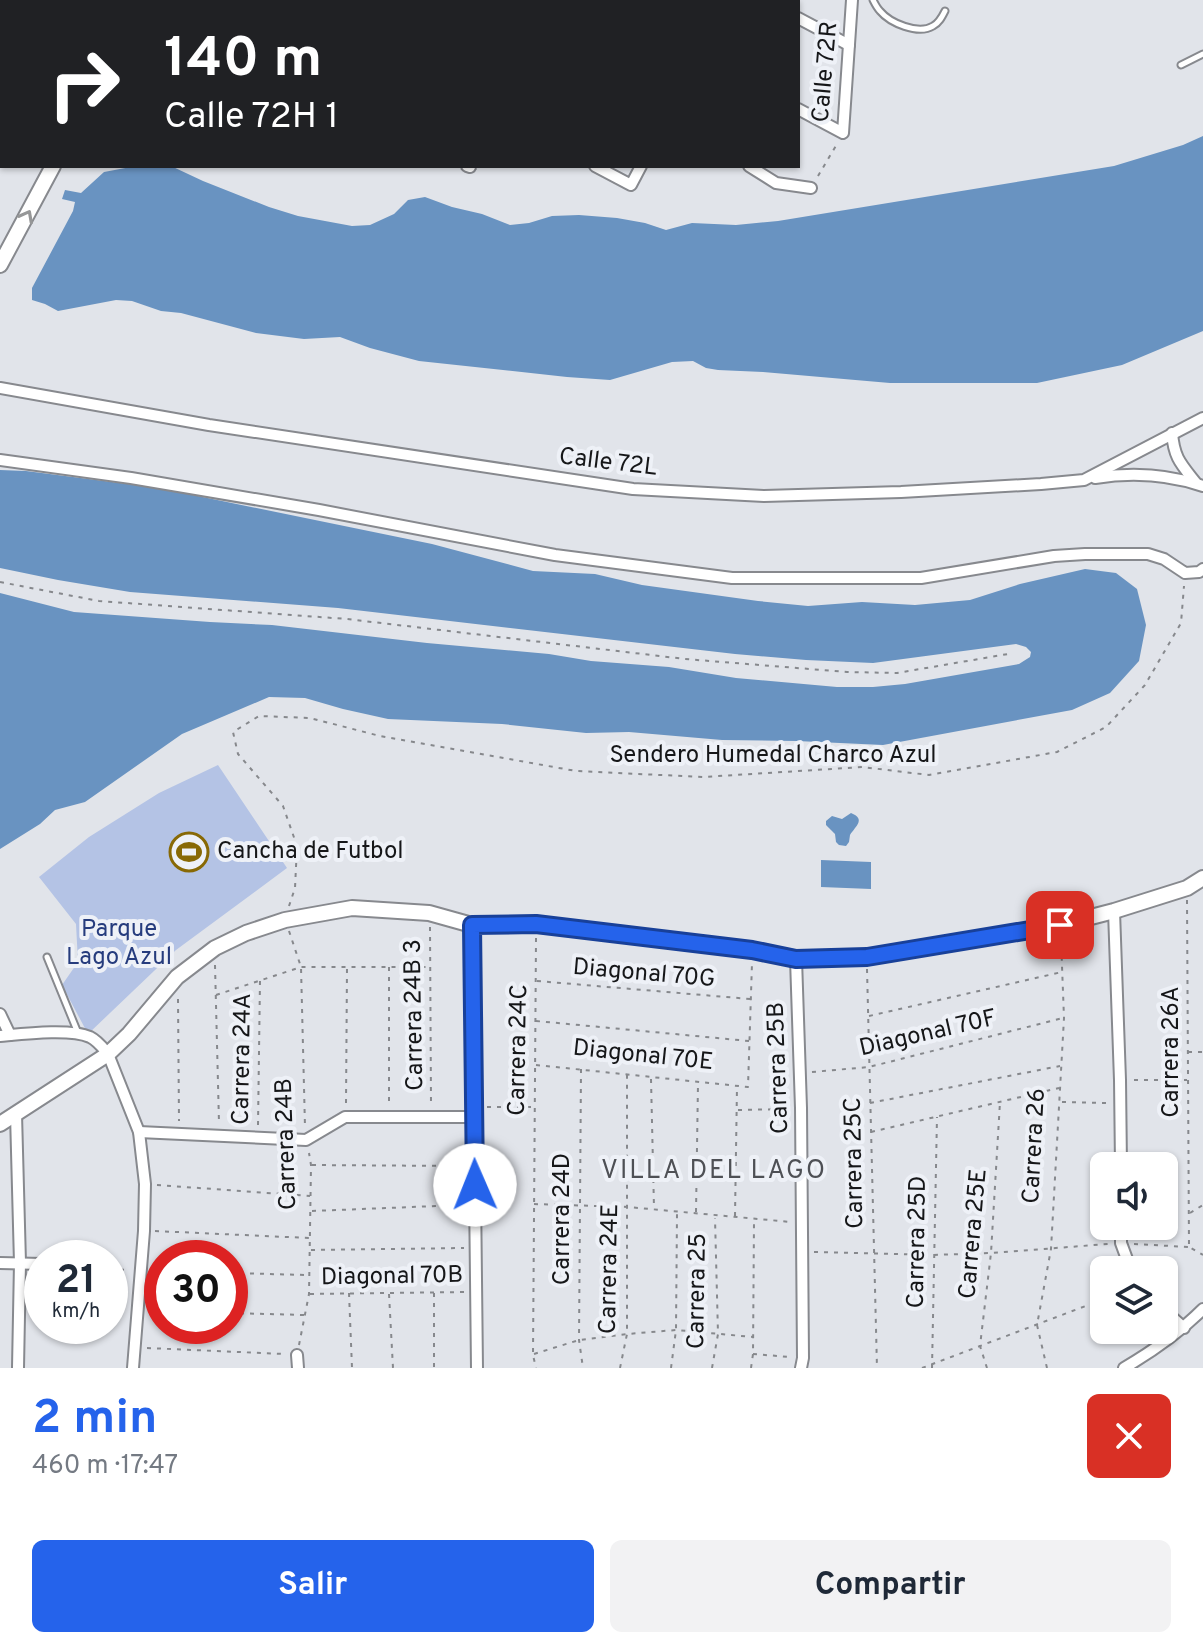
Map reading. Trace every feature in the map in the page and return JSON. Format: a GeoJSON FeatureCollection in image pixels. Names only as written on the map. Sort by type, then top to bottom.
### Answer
{"type":"FeatureCollection","features":[{"type":"Feature","properties":{"kind":"street","name":"Calle 72R"},"geometry":{"type":"LineString","coordinates":[[843,133],[855,0]]}},
{"type":"Feature","properties":{"kind":"street"},"geometry":{"type":"LineString","coordinates":[[800,19],[849,45]]}},
{"type":"Feature","properties":{"kind":"street"},"geometry":{"type":"LineString","coordinates":[[800,110],[843,133]]}},
{"type":"Feature","properties":{"kind":"street"},"geometry":{"type":"LineString","coordinates":[[0,265],[52,168]]}},
{"type":"Feature","properties":{"kind":"street"},"geometry":{"type":"LineString","coordinates":[[599,168],[631,185],[640,168]]}},
{"type":"Feature","properties":{"kind":"street"},"geometry":{"type":"LineString","coordinates":[[752,168],[776,183],[811,188]]}},
{"type":"Feature","properties":{"kind":"street","name":"Calle 72L"},"geometry":{"type":"LineString","coordinates":[[0,388],[209,425],[633,489],[764,496],[901,492],[1084,480],[1203,418]]}},
{"type":"Feature","properties":{"kind":"street"},"geometry":{"type":"LineString","coordinates":[[1172,433],[1173,451],[1177,459],[1200,485]]}},
{"type":"Feature","properties":{"kind":"street"},"geometry":{"type":"LineString","coordinates":[[0,460],[131,478],[319,510],[555,555],[732,578],[921,578],[1054,556],[1085,554],[1148,554],[1164,559],[1185,573],[1203,569]]}},
{"type":"Feature","properties":{"kind":"street"},"geometry":{"type":"LineString","coordinates":[[1084,480],[1123,473],[1157,475],[1200,485]]}},
{"type":"Feature","properties":{"kind":"street"},"geometry":{"type":"LineString","coordinates":[[0,1124],[108,1054],[177,977],[215,948],[246,933],[285,920],[352,908],[429,913],[472,925],[536,924],[752,950],[796,959],[867,957],[1060,925],[1187,888],[1203,878]]}},
{"type":"Feature","properties":{"kind":"street"},"geometry":{"type":"LineString","coordinates":[[1114,911],[1121,1152]]}},
{"type":"Feature","properties":{"kind":"street"},"geometry":{"type":"LineString","coordinates":[[472,925],[477,1368]]}},
{"type":"Feature","properties":{"kind":"street","name":"Carrera 25B"},"geometry":{"type":"LineString","coordinates":[[796,959],[801,1108],[802,1363]]}},
{"type":"Feature","properties":{"kind":"street"},"geometry":{"type":"LineString","coordinates":[[0,1014],[5,1035],[62,1032],[90,1037],[100,1044],[108,1054],[139,1132],[145,1184],[144,1231],[133,1368]]}},
{"type":"Feature","properties":{"kind":"street"},"geometry":{"type":"LineString","coordinates":[[139,1132],[306,1140],[345,1117],[432,1117],[474,1112]]}},
{"type":"Feature","properties":{"kind":"street"},"geometry":{"type":"LineString","coordinates":[[16,1114],[20,1263],[18,1368]]}},
{"type":"Feature","properties":{"kind":"street"},"geometry":{"type":"LineString","coordinates":[[0,1263],[24,1263]]}},
{"type":"Feature","properties":{"kind":"street"},"geometry":{"type":"LineString","coordinates":[[1124,1368],[1156,1349],[1203,1309]]}},
{"type":"Feature","properties":{"kind":"street"},"geometry":{"type":"LineString","coordinates":[[1178,1323],[1184,1328]]}},
{"type":"Feature","properties":{"kind":"street"},"geometry":{"type":"LineString","coordinates":[[297,1355],[298,1368]]}},
{"type":"Feature","properties":{"kind":"lane"},"geometry":{"type":"LineString","coordinates":[[873,0],[881,13],[915,29],[930,28],[938,23],[945,11]]}},
{"type":"Feature","properties":{"kind":"lane"},"geometry":{"type":"LineString","coordinates":[[1181,65],[1203,54]]}},
{"type":"Feature","properties":{"kind":"lane"},"geometry":{"type":"LineString","coordinates":[[47,957],[78,1034]]}},
{"type":"Feature","properties":{"kind":"path","name":"Calle 72R"},"geometry":{"type":"LineString","coordinates":[[811,188],[843,133]]}},
{"type":"Feature","properties":{"kind":"path","name":"Sendero Humedal Charco Azul"},"geometry":{"type":"LineString","coordinates":[[285,920],[295,888],[297,846],[283,806],[238,754],[233,732],[259,716],[310,718],[380,736],[576,771],[703,777],[862,767],[929,775],[1057,752],[1106,727],[1145,685],[1181,623],[1185,573]]}},
{"type":"Feature","properties":{"kind":"path"},"geometry":{"type":"LineString","coordinates":[[0,582],[99,601],[347,619],[685,659],[847,672],[897,673],[1008,654]]}},
{"type":"Feature","properties":{"kind":"path","name":"Carrera 26A"},"geometry":{"type":"LineString","coordinates":[[1187,888],[1189,1247],[1203,1255]]}},
{"type":"Feature","properties":{"kind":"path","name":"Carrera 24B 3"},"geometry":{"type":"LineString","coordinates":[[429,913],[432,1117]]}},
{"type":"Feature","properties":{"kind":"path","name":"Carrera 24B"},"geometry":{"type":"LineString","coordinates":[[285,920],[301,967],[306,1140],[311,1165],[309,1294],[297,1355]]}},
{"type":"Feature","properties":{"kind":"path","name":"Carrera 24C"},"geometry":{"type":"LineString","coordinates":[[536,924],[533,1204],[533,1355],[536,1368]]}},
{"type":"Feature","properties":{"kind":"path","name":"Carrera 26"},"geometry":{"type":"LineString","coordinates":[[1047,1368],[1037,1325],[1051,1249],[1064,1018],[1060,925]]}},
{"type":"Feature","properties":{"kind":"path"},"geometry":{"type":"LineString","coordinates":[[215,948],[219,1136]]}},
{"type":"Feature","properties":{"kind":"path"},"geometry":{"type":"LineString","coordinates":[[535,1021],[750,1041],[752,950]]}},
{"type":"Feature","properties":{"kind":"path","name":"Carrera 25C"},"geometry":{"type":"LineString","coordinates":[[867,957],[877,1368]]}},
{"type":"Feature","properties":{"kind":"path"},"geometry":{"type":"LineString","coordinates":[[216,995],[301,967],[431,967]]}},
{"type":"Feature","properties":{"kind":"path"},"geometry":{"type":"LineString","coordinates":[[345,1117],[347,967]]}},
{"type":"Feature","properties":{"kind":"path"},"geometry":{"type":"LineString","coordinates":[[389,967],[389,1117]]}},
{"type":"Feature","properties":{"kind":"path"},"geometry":{"type":"LineString","coordinates":[[868,1017],[1063,972]]}},
{"type":"Feature","properties":{"kind":"path"},"geometry":{"type":"LineString","coordinates":[[177,977],[179,1134]]}},
{"type":"Feature","properties":{"kind":"path","name":"Carrera 24A"},"geometry":{"type":"LineString","coordinates":[[258,1138],[260,980]]}},
{"type":"Feature","properties":{"kind":"path","name":"Diagonal 70G"},"geometry":{"type":"LineString","coordinates":[[535,981],[751,1000]]}},
{"type":"Feature","properties":{"kind":"path","name":"Diagonal 70F"},"geometry":{"type":"LineString","coordinates":[[798,1073],[869,1067],[1064,1018]]}},
{"type":"Feature","properties":{"kind":"path","name":"Diagonal 70E"},"geometry":{"type":"LineString","coordinates":[[534,1065],[748,1087],[750,1041]]}},
{"type":"Feature","properties":{"kind":"path"},"geometry":{"type":"LineString","coordinates":[[1188,1052],[1203,1052]]}},
{"type":"Feature","properties":{"kind":"path"},"geometry":{"type":"LineString","coordinates":[[870,1103],[1061,1065]]}},
{"type":"Feature","properties":{"kind":"path","name":"Carrera 24D"},"geometry":{"type":"LineString","coordinates":[[581,1069],[579,1340],[583,1368]]}},
{"type":"Feature","properties":{"kind":"path","name":"Carrera 24E"},"geometry":{"type":"LineString","coordinates":[[620,1368],[627,1334],[627,1074]]}},
{"type":"Feature","properties":{"kind":"path"},"geometry":{"type":"LineString","coordinates":[[651,1076],[654,1210]]}},
{"type":"Feature","properties":{"kind":"path"},"geometry":{"type":"LineString","coordinates":[[1120,1080],[1188,1080]]}},
{"type":"Feature","properties":{"kind":"path","name":"Carrera 25"},"geometry":{"type":"LineString","coordinates":[[696,1214],[698,1081]]}},
{"type":"Feature","properties":{"kind":"path"},"geometry":{"type":"LineString","coordinates":[[735,1217],[737,1085]]}},
{"type":"Feature","properties":{"kind":"path"},"geometry":{"type":"LineString","coordinates":[[871,1132],[1060,1088]]}},
{"type":"Feature","properties":{"kind":"path","name":"Carrera 25E"},"geometry":{"type":"LineString","coordinates":[[987,1368],[980,1346],[991,1253],[1000,1102]]}},
{"type":"Feature","properties":{"kind":"path"},"geometry":{"type":"LineString","coordinates":[[1059,1102],[1121,1103]]}},
{"type":"Feature","properties":{"kind":"path"},"geometry":{"type":"LineString","coordinates":[[474,1112],[534,1107]]}},
{"type":"Feature","properties":{"kind":"path"},"geometry":{"type":"LineString","coordinates":[[736,1110],[801,1108]]}},
{"type":"Feature","properties":{"kind":"path","name":"Carrera 25D"},"geometry":{"type":"LineString","coordinates":[[932,1366],[937,1117]]}},
{"type":"Feature","properties":{"kind":"path"},"geometry":{"type":"LineString","coordinates":[[311,1165],[475,1166]]}},
{"type":"Feature","properties":{"kind":"path"},"geometry":{"type":"LineString","coordinates":[[145,1184],[311,1197]]}},
{"type":"Feature","properties":{"kind":"path"},"geometry":{"type":"LineString","coordinates":[[533,1204],[628,1207],[801,1223]]}},
{"type":"Feature","properties":{"kind":"path"},"geometry":{"type":"LineString","coordinates":[[310,1211],[475,1205]]}},
{"type":"Feature","properties":{"kind":"path"},"geometry":{"type":"LineString","coordinates":[[1189,1213],[1203,1205]]}},
{"type":"Feature","properties":{"kind":"path"},"geometry":{"type":"LineString","coordinates":[[671,1368],[676,1330],[677,1212]]}},
{"type":"Feature","properties":{"kind":"path","name":"Carrera 25"},"geometry":{"type":"LineString","coordinates":[[712,1368],[718,1334],[715,1215]]}},
{"type":"Feature","properties":{"kind":"path"},"geometry":{"type":"LineString","coordinates":[[751,1368],[754,1219]]}},
{"type":"Feature","properties":{"kind":"path"},"geometry":{"type":"LineString","coordinates":[[144,1231],[310,1238]]}},
{"type":"Feature","properties":{"kind":"path"},"geometry":{"type":"LineString","coordinates":[[310,1250],[475,1248]]}},
{"type":"Feature","properties":{"kind":"path"},"geometry":{"type":"LineString","coordinates":[[801,1252],[933,1255],[1051,1249]]}},
{"type":"Feature","properties":{"kind":"path"},"geometry":{"type":"LineString","coordinates":[[128,1270],[140,1271]]}},
{"type":"Feature","properties":{"kind":"path"},"geometry":{"type":"LineString","coordinates":[[248,1273],[309,1275]]}},
{"type":"Feature","properties":{"kind":"path"},"geometry":{"type":"LineString","coordinates":[[434,1291],[434,1368]]}},
{"type":"Feature","properties":{"kind":"path"},"geometry":{"type":"LineString","coordinates":[[389,1292],[393,1368]]}},
{"type":"Feature","properties":{"kind":"path","name":"Diagonal 70B"},"geometry":{"type":"LineString","coordinates":[[309,1294],[477,1292]]}},
{"type":"Feature","properties":{"kind":"path"},"geometry":{"type":"LineString","coordinates":[[349,1293],[352,1368]]}},
{"type":"Feature","properties":{"kind":"path"},"geometry":{"type":"LineString","coordinates":[[922,1368],[1090,1304]]}},
{"type":"Feature","properties":{"kind":"path"},"geometry":{"type":"LineString","coordinates":[[248,1313],[305,1315]]}},
{"type":"Feature","properties":{"kind":"path"},"geometry":{"type":"LineString","coordinates":[[533,1355],[579,1340],[627,1334],[676,1330],[753,1337]]}},
{"type":"Feature","properties":{"kind":"path"},"geometry":{"type":"LineString","coordinates":[[134,1348],[297,1355]]}},
{"type":"Feature","properties":{"kind":"path"},"geometry":{"type":"LineString","coordinates":[[753,1354],[802,1363]]}},
{"type":"Feature","properties":{"kind":"green space","name":"Cancha de Futbol"},"geometry":{"type":"Polygon","coordinates":[[[218,765],[287,868],[176,950],[88,1034],[62,985],[78,962],[76,924],[39,877],[89,837],[159,793],[218,765]]]}},
{"type":"Feature","properties":{"kind":"shaded area"},"geometry":{"type":"Polygon","coordinates":[[[1203,136],[1203,331],[1122,365],[1037,383],[890,383],[718,370],[693,361],[672,362],[610,380],[567,377],[419,361],[340,337],[304,339],[256,333],[181,313],[161,311],[132,301],[116,300],[58,311],[32,300],[32,288],[73,211],[75,202],[62,199],[65,190],[81,193],[104,172],[125,168],[175,168],[269,207],[352,226],[370,225],[394,214],[408,200],[425,197],[510,225],[552,216],[579,215],[617,218],[666,230],[692,223],[736,225],[778,221],[1114,166],[1203,136]]]}},
{"type":"Feature","properties":{"kind":"shaded area"},"geometry":{"type":"Polygon","coordinates":[[[0,470],[159,488],[432,544],[533,571],[595,574],[642,585],[808,606],[862,602],[915,605],[970,600],[1020,584],[1085,569],[1116,573],[1137,589],[1146,625],[1139,661],[1110,693],[1072,710],[883,745],[722,740],[629,732],[586,733],[502,724],[388,719],[305,698],[269,697],[182,734],[85,802],[55,810],[40,824],[0,849],[0,593],[74,612],[272,625],[837,687],[905,684],[1019,664],[1030,657],[1031,652],[1016,644],[873,663],[806,660],[338,608],[130,592],[58,580],[0,568],[0,470]]]}},
{"type":"Feature","properties":{"kind":"shaded area"},"geometry":{"type":"Polygon","coordinates":[[[851,813],[856,815],[858,823],[846,846],[839,845],[826,821],[832,816],[842,819],[851,813]]]}},
{"type":"Feature","properties":{"kind":"shaded area"},"geometry":{"type":"Polygon","coordinates":[[[821,860],[871,862],[871,889],[821,887],[821,860]]]}},
{"type":"Feature","properties":{"kind":"place","name":"Cancha de Futbol"},"geometry":{"type":"Point","coordinates":[189,852]}},
{"type":"Feature","properties":{"kind":"district","name":"VILLA DEL LAGO"},"geometry":{"type":"Point","coordinates":[714,1171]}},
{"type":"Feature","properties":{"kind":"route"},"geometry":{"type":"LineString","coordinates":[[475,1185],[472,925],[536,924],[752,950],[796,959],[867,957],[1060,925]]}},
{"type":"Feature","properties":{"kind":"park label","name":"Parque Lago Azul"},"geometry":{"type":"Point","coordinates":[119,944]}}]}
